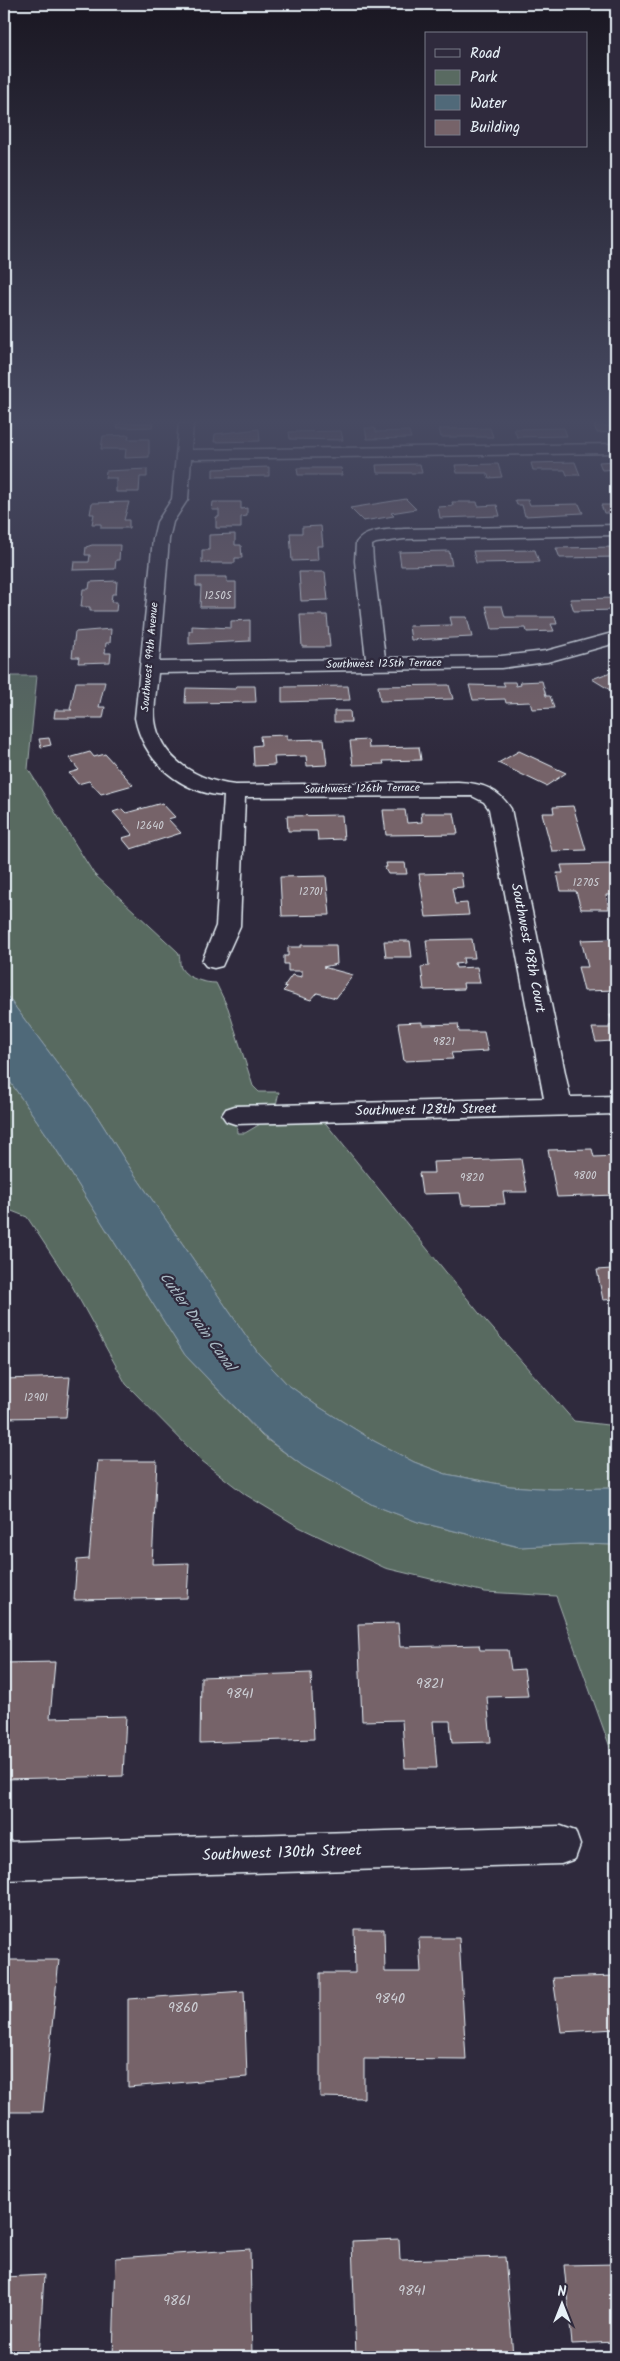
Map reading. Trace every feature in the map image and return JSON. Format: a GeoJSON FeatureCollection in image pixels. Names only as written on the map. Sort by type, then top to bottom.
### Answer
{"type":"FeatureCollection","features":[{"type":"Feature","properties":{"kind":"street","name":"Southwest 99th Avenue"},"geometry":{"type":"LineString","coordinates":[[163,533],[149,668],[146,727],[153,744],[171,764],[195,782],[208,787],[235,791]]}},
{"type":"Feature","properties":{"kind":"street"},"geometry":{"type":"LineString","coordinates":[[376,664],[364,561],[364,543],[370,539],[404,534],[447,533]]}},
{"type":"Feature","properties":{"kind":"street","name":"Southwest 125th Terrace"},"geometry":{"type":"LineString","coordinates":[[149,668],[492,662],[555,655],[616,637]]}},
{"type":"Feature","properties":{"kind":"street","name":"Southwest 126th Terrace"},"geometry":{"type":"LineString","coordinates":[[235,791],[451,788],[474,790],[488,794]]}},
{"type":"Feature","properties":{"kind":"street"},"geometry":{"type":"LineString","coordinates":[[214,961],[228,926],[235,791]]}},
{"type":"Feature","properties":{"kind":"street","name":"Southwest 98th Court"},"geometry":{"type":"LineString","coordinates":[[488,794],[500,809],[559,1107]]}},
{"type":"Feature","properties":{"kind":"street","name":"Southwest 128th Street"},"geometry":{"type":"LineString","coordinates":[[235,1115],[616,1105]]}},
{"type":"Feature","properties":{"kind":"street","name":"Southwest 130th Street"},"geometry":{"type":"LineString","coordinates":[[4,1861],[560,1845]]}},
{"type":"Feature","properties":{"kind":"green space"},"geometry":{"type":"Polygon","coordinates":[[[4,676],[37,676],[28,769],[94,874],[178,952],[180,966],[184,972],[197,980],[216,983],[228,1008],[253,1086],[259,1092],[279,1092],[276,1105],[236,1105],[237,1133],[245,1133],[262,1123],[323,1120],[479,1313],[574,1421],[616,1426],[616,1488],[553,1489],[510,1486],[446,1474],[414,1462],[374,1441],[316,1405],[287,1384],[258,1353],[126,1162],[97,1116],[4,992],[4,676]]]}},
{"type":"Feature","properties":{"kind":"green space"},"geometry":{"type":"Polygon","coordinates":[[[4,1073],[49,1138],[185,1355],[262,1436],[303,1466],[373,1505],[418,1522],[519,1547],[580,1544],[616,1545],[616,1764],[556,1596],[485,1592],[385,1568],[299,1527],[246,1495],[202,1461],[126,1384],[71,1284],[27,1217],[4,1208],[4,1073]]]}},
{"type":"Feature","properties":{"kind":"water","name":"Cutler Drain Canal"},"geometry":{"type":"Polygon","coordinates":[[[4,992],[97,1116],[126,1162],[258,1353],[287,1384],[316,1405],[374,1441],[414,1462],[446,1474],[510,1486],[553,1489],[616,1488],[616,1545],[580,1544],[520,1547],[418,1522],[373,1505],[303,1466],[262,1435],[185,1355],[49,1138],[4,1073],[4,992]]]}},
{"type":"Feature","properties":{"kind":"building"},"geometry":{"type":"Polygon","coordinates":[[[290,533],[322,533],[323,546],[317,546],[318,560],[292,561],[290,533]]]}},
{"type":"Feature","properties":{"kind":"building"},"geometry":{"type":"Polygon","coordinates":[[[235,534],[235,545],[241,545],[242,558],[235,558],[235,563],[202,563],[202,550],[209,550],[209,535],[235,534]]]}},
{"type":"Feature","properties":{"kind":"building"},"geometry":{"type":"Polygon","coordinates":[[[92,545],[120,545],[119,560],[116,560],[115,569],[73,570],[74,562],[89,562],[90,555],[85,555],[86,547],[92,545]]]}},
{"type":"Feature","properties":{"kind":"building"},"geometry":{"type":"Polygon","coordinates":[[[616,547],[616,557],[560,558],[556,548],[616,547]]]}},
{"type":"Feature","properties":{"kind":"building"},"geometry":{"type":"Polygon","coordinates":[[[535,550],[539,562],[476,563],[473,551],[535,550]]]}},
{"type":"Feature","properties":{"kind":"building"},"geometry":{"type":"Polygon","coordinates":[[[449,551],[452,565],[401,566],[399,552],[449,551]]]}},
{"type":"Feature","properties":{"kind":"building"},"geometry":{"type":"Polygon","coordinates":[[[299,572],[325,572],[328,600],[301,601],[299,572]]]}},
{"type":"Feature","properties":{"kind":"building"},"geometry":{"type":"Polygon","coordinates":[[[196,577],[227,577],[227,582],[236,582],[236,607],[200,607],[201,586],[196,586],[196,577]]]}},
{"type":"Feature","properties":{"kind":"building"},"geometry":{"type":"Polygon","coordinates":[[[117,581],[116,594],[112,594],[111,602],[117,602],[116,611],[90,611],[90,607],[81,607],[83,589],[89,589],[90,582],[117,581]]]}},
{"type":"Feature","properties":{"kind":"building"},"geometry":{"type":"Polygon","coordinates":[[[616,598],[616,610],[574,611],[570,599],[616,598]]]}},
{"type":"Feature","properties":{"kind":"building"},"geometry":{"type":"Polygon","coordinates":[[[486,606],[502,606],[505,617],[555,617],[557,624],[551,624],[554,631],[527,632],[526,628],[492,629],[486,606]]]}},
{"type":"Feature","properties":{"kind":"building"},"geometry":{"type":"Polygon","coordinates":[[[300,615],[327,615],[330,647],[302,647],[300,615]]]}},
{"type":"Feature","properties":{"kind":"building"},"geometry":{"type":"Polygon","coordinates":[[[450,617],[467,617],[472,637],[411,640],[409,626],[452,625],[450,617]]]}},
{"type":"Feature","properties":{"kind":"building"},"geometry":{"type":"Polygon","coordinates":[[[250,620],[250,641],[189,644],[189,631],[192,631],[192,626],[231,628],[231,621],[250,620]]]}},
{"type":"Feature","properties":{"kind":"building"},"geometry":{"type":"Polygon","coordinates":[[[111,629],[110,643],[106,643],[105,653],[111,653],[110,662],[78,663],[79,657],[72,657],[75,632],[111,629]]]}},
{"type":"Feature","properties":{"kind":"building"},"geometry":{"type":"Polygon","coordinates":[[[616,670],[615,693],[592,679],[616,670]]]}},
{"type":"Feature","properties":{"kind":"building"},"geometry":{"type":"Polygon","coordinates":[[[542,681],[546,696],[550,696],[554,708],[532,709],[530,702],[506,703],[505,699],[473,700],[469,685],[505,686],[503,682],[515,682],[516,686],[521,685],[520,682],[542,681]]]}},
{"type":"Feature","properties":{"kind":"building"},"geometry":{"type":"Polygon","coordinates":[[[76,682],[105,682],[99,707],[105,707],[103,718],[54,718],[55,710],[72,710],[70,709],[76,682]]]}},
{"type":"Feature","properties":{"kind":"building"},"geometry":{"type":"Polygon","coordinates":[[[449,685],[453,699],[380,701],[378,686],[449,685]]]}},
{"type":"Feature","properties":{"kind":"building"},"geometry":{"type":"Polygon","coordinates":[[[236,686],[255,686],[256,702],[185,703],[186,688],[236,689],[236,686]]]}},
{"type":"Feature","properties":{"kind":"building"},"geometry":{"type":"Polygon","coordinates":[[[348,686],[350,700],[282,702],[282,687],[348,686]]]}},
{"type":"Feature","properties":{"kind":"building"},"geometry":{"type":"Polygon","coordinates":[[[334,711],[350,711],[351,722],[334,722],[334,711]]]}},
{"type":"Feature","properties":{"kind":"building"},"geometry":{"type":"Polygon","coordinates":[[[287,735],[287,740],[324,739],[327,765],[307,766],[306,756],[274,757],[275,765],[254,766],[253,746],[261,745],[260,736],[287,735]]]}},
{"type":"Feature","properties":{"kind":"building"},"geometry":{"type":"Polygon","coordinates":[[[49,738],[51,745],[41,747],[39,739],[49,738]]]}},
{"type":"Feature","properties":{"kind":"building"},"geometry":{"type":"Polygon","coordinates":[[[368,740],[369,748],[419,747],[421,760],[383,761],[384,764],[353,765],[350,741],[368,740]]]}},
{"type":"Feature","properties":{"kind":"building"},"geometry":{"type":"Polygon","coordinates":[[[519,751],[566,773],[546,786],[498,763],[519,751]]]}},
{"type":"Feature","properties":{"kind":"building"},"geometry":{"type":"Polygon","coordinates":[[[90,752],[94,757],[105,754],[133,785],[101,794],[89,781],[78,784],[69,773],[79,770],[69,758],[90,752]]]}},
{"type":"Feature","properties":{"kind":"building"},"geometry":{"type":"Polygon","coordinates":[[[162,803],[175,817],[168,819],[181,833],[131,849],[122,838],[133,835],[113,812],[122,809],[126,813],[162,803]]]}},
{"type":"Feature","properties":{"kind":"building"},"geometry":{"type":"Polygon","coordinates":[[[573,806],[586,850],[552,851],[542,813],[554,813],[553,807],[573,806]]]}},
{"type":"Feature","properties":{"kind":"building"},"geometry":{"type":"Polygon","coordinates":[[[383,810],[405,810],[407,823],[422,822],[421,813],[454,813],[458,834],[386,835],[383,810]]]}},
{"type":"Feature","properties":{"kind":"building"},"geometry":{"type":"Polygon","coordinates":[[[342,815],[344,839],[318,840],[317,831],[288,831],[287,816],[342,815]]]}},
{"type":"Feature","properties":{"kind":"building"},"geometry":{"type":"Polygon","coordinates":[[[386,863],[405,863],[407,874],[388,874],[384,867],[387,867],[386,863]]]}},
{"type":"Feature","properties":{"kind":"building"},"geometry":{"type":"Polygon","coordinates":[[[613,864],[616,875],[612,876],[616,895],[606,895],[609,909],[581,909],[576,891],[561,891],[557,873],[563,873],[561,865],[613,864]]]}},
{"type":"Feature","properties":{"kind":"building"},"geometry":{"type":"Polygon","coordinates":[[[461,873],[463,887],[452,888],[455,904],[467,903],[469,915],[426,917],[419,874],[461,873]]]}},
{"type":"Feature","properties":{"kind":"building"},"geometry":{"type":"Polygon","coordinates":[[[326,876],[330,915],[282,916],[280,877],[326,876]]]}},
{"type":"Feature","properties":{"kind":"building"},"geometry":{"type":"Polygon","coordinates":[[[472,939],[475,958],[463,958],[464,963],[455,964],[456,968],[477,967],[480,983],[463,983],[464,989],[424,990],[421,967],[429,966],[426,940],[472,939]]]}},
{"type":"Feature","properties":{"kind":"building"},"geometry":{"type":"Polygon","coordinates":[[[613,939],[615,946],[611,946],[616,955],[616,990],[584,991],[578,967],[588,967],[581,940],[613,939]]]}},
{"type":"Feature","properties":{"kind":"building"},"geometry":{"type":"Polygon","coordinates":[[[384,941],[410,941],[412,957],[386,957],[384,941]]]}},
{"type":"Feature","properties":{"kind":"building"},"geometry":{"type":"Polygon","coordinates":[[[301,945],[336,945],[337,964],[323,967],[353,975],[336,998],[317,993],[311,1000],[283,991],[287,987],[284,986],[292,975],[302,977],[302,971],[288,971],[288,964],[284,964],[284,956],[288,956],[288,947],[301,947],[301,945]]]}},
{"type":"Feature","properties":{"kind":"building"},"geometry":{"type":"Polygon","coordinates":[[[610,1015],[616,1015],[616,1051],[613,1041],[596,1042],[592,1028],[610,1028],[609,1026],[613,1025],[610,1015]]]}},
{"type":"Feature","properties":{"kind":"building"},"geometry":{"type":"Polygon","coordinates":[[[422,1022],[422,1025],[458,1024],[459,1032],[484,1032],[488,1051],[451,1053],[453,1059],[404,1061],[398,1023],[422,1022]]]}},
{"type":"Feature","properties":{"kind":"building"},"geometry":{"type":"Polygon","coordinates":[[[592,1149],[594,1157],[616,1156],[616,1195],[557,1197],[548,1150],[592,1149]]]}},
{"type":"Feature","properties":{"kind":"building"},"geometry":{"type":"Polygon","coordinates":[[[521,1159],[527,1192],[503,1192],[505,1204],[462,1205],[460,1193],[422,1194],[419,1173],[434,1173],[433,1162],[521,1159]]]}},
{"type":"Feature","properties":{"kind":"building"},"geometry":{"type":"Polygon","coordinates":[[[616,1264],[616,1299],[603,1300],[597,1270],[611,1269],[610,1265],[616,1264]]]}},
{"type":"Feature","properties":{"kind":"building"},"geometry":{"type":"Polygon","coordinates":[[[70,1377],[66,1417],[4,1418],[4,1379],[70,1377]]]}},
{"type":"Feature","properties":{"kind":"building"},"geometry":{"type":"Polygon","coordinates":[[[98,1461],[157,1461],[152,1564],[189,1563],[187,1598],[74,1600],[77,1560],[89,1559],[98,1461]]]}},
{"type":"Feature","properties":{"kind":"building"},"geometry":{"type":"Polygon","coordinates":[[[398,1623],[400,1647],[479,1645],[480,1650],[508,1650],[511,1670],[524,1669],[528,1696],[487,1697],[491,1742],[452,1743],[450,1721],[433,1721],[437,1768],[405,1768],[402,1720],[362,1721],[358,1624],[398,1623]]]}},
{"type":"Feature","properties":{"kind":"building"},"geometry":{"type":"Polygon","coordinates":[[[55,1662],[50,1718],[126,1716],[123,1776],[4,1779],[4,1663],[55,1662]]]}},
{"type":"Feature","properties":{"kind":"building"},"geometry":{"type":"Polygon","coordinates":[[[311,1673],[314,1739],[200,1743],[201,1677],[311,1673]]]}},
{"type":"Feature","properties":{"kind":"building"},"geometry":{"type":"Polygon","coordinates":[[[354,1929],[384,1929],[385,1972],[421,1972],[419,1938],[459,1938],[466,2060],[364,2059],[364,2098],[320,2097],[320,1973],[355,1973],[354,1929]]]}},
{"type":"Feature","properties":{"kind":"building"},"geometry":{"type":"Polygon","coordinates":[[[4,1960],[59,1960],[43,2112],[4,2112],[4,1960]]]}},
{"type":"Feature","properties":{"kind":"building"},"geometry":{"type":"Polygon","coordinates":[[[616,1976],[616,2029],[561,2032],[553,1978],[616,1976]]]}},
{"type":"Feature","properties":{"kind":"building"},"geometry":{"type":"Polygon","coordinates":[[[244,1991],[247,2077],[128,2087],[128,1999],[244,1991]]]}},
{"type":"Feature","properties":{"kind":"building"},"geometry":{"type":"Polygon","coordinates":[[[399,2239],[400,2260],[505,2257],[513,2356],[356,2357],[352,2241],[399,2239]]]}},
{"type":"Feature","properties":{"kind":"building"},"geometry":{"type":"Polygon","coordinates":[[[250,2249],[252,2357],[113,2357],[116,2258],[250,2249]]]}},
{"type":"Feature","properties":{"kind":"building"},"geometry":{"type":"Polygon","coordinates":[[[616,2264],[616,2342],[572,2344],[564,2265],[616,2264]]]}},
{"type":"Feature","properties":{"kind":"building"},"geometry":{"type":"Polygon","coordinates":[[[44,2275],[39,2357],[4,2357],[4,2277],[44,2275]]]}}]}
